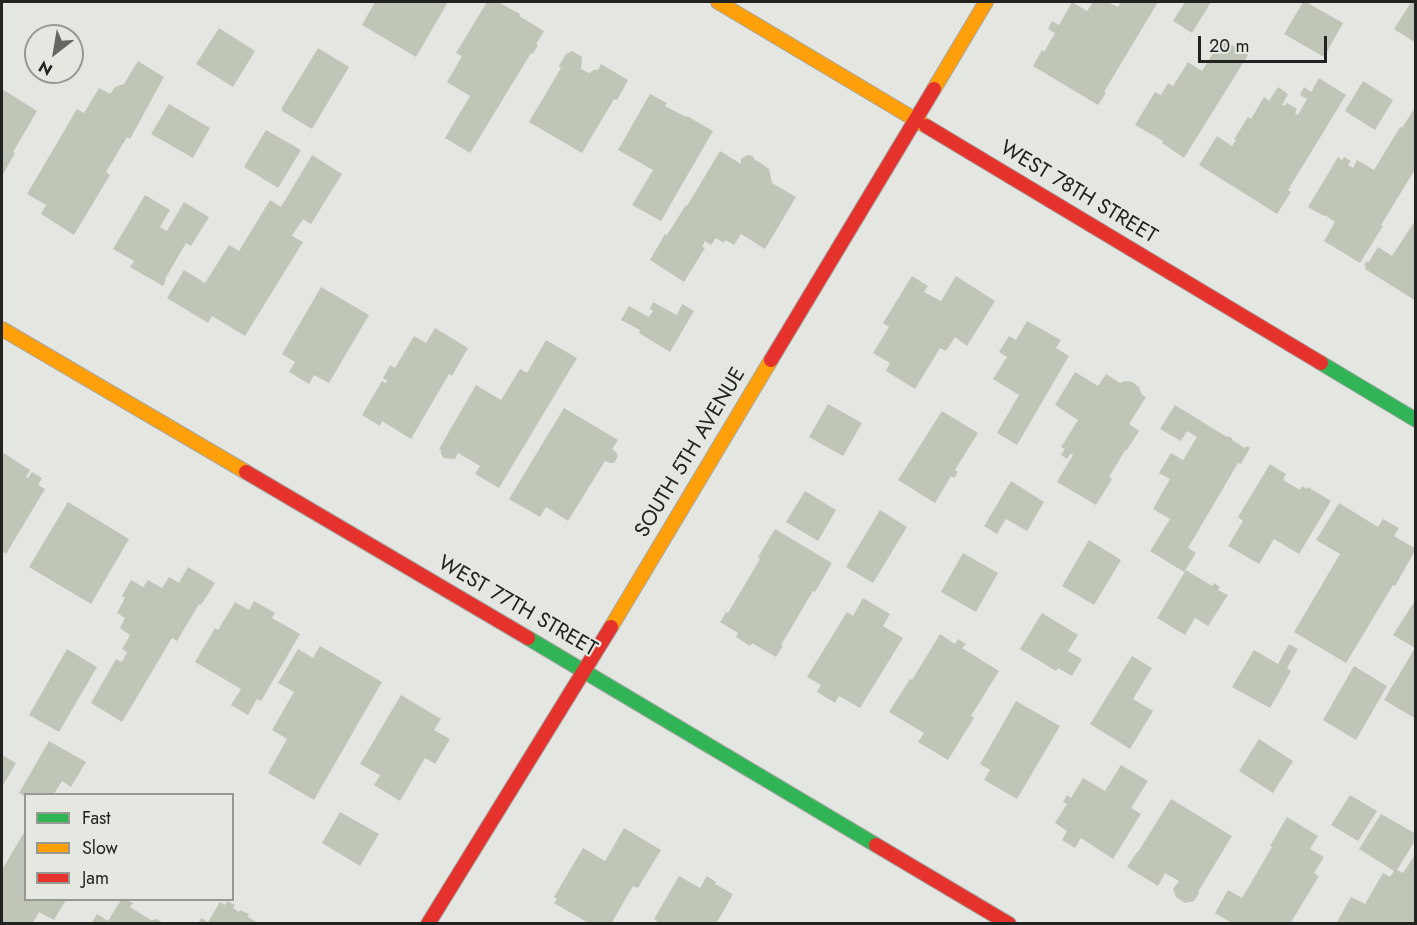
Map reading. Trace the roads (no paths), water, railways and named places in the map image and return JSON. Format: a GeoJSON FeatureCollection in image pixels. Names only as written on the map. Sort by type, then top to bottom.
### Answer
{"type":"FeatureCollection","features":[{"type":"Feature","properties":{"kind":"street","name":"WEST 78TH STREET"},"geometry":{"type":"LineString","coordinates":[[718,2],[1416,420]]}},
{"type":"Feature","properties":{"kind":"street","name":"SOUTH 5TH AVENUE"},"geometry":{"type":"LineString","coordinates":[[428,924],[987,2]]}},
{"type":"Feature","properties":{"kind":"street","name":"WEST 77TH STREET"},"geometry":{"type":"LineString","coordinates":[[2,329],[584,670],[1009,924]]}}]}
